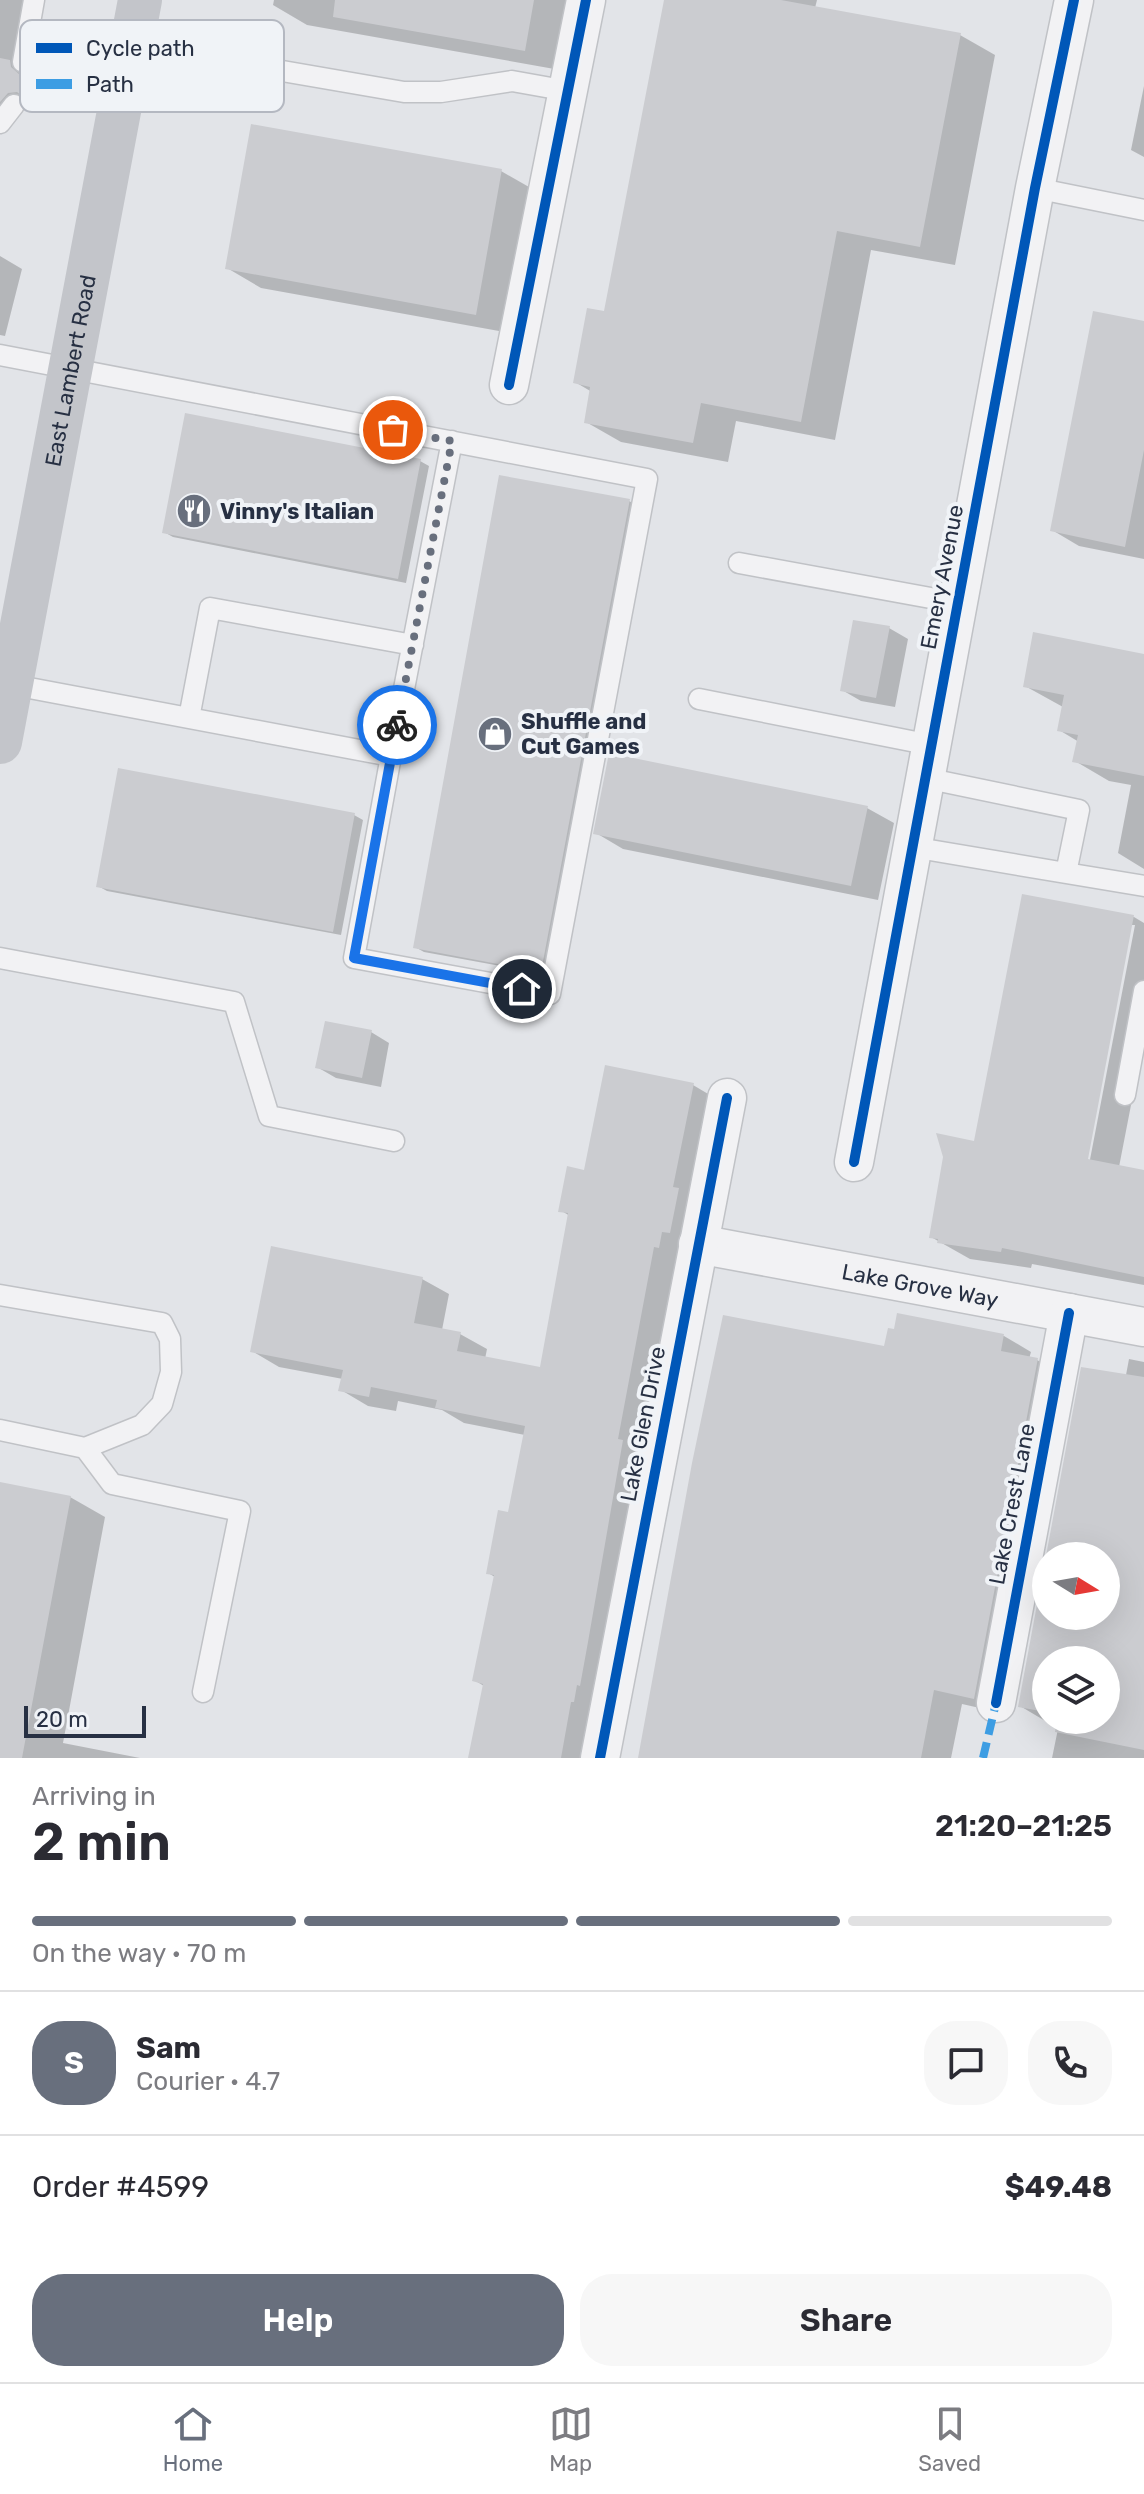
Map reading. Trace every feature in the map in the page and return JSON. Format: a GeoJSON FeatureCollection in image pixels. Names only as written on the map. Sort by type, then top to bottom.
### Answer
{"type":"FeatureCollection","features":[{"type":"Feature","properties":{"kind":"main road","name":"East Lambert Road"},"geometry":{"type":"LineString","coordinates":[[136,20],[140,0]]}},
{"type":"Feature","properties":{"kind":"main road","name":"East Lambert Road"},"geometry":{"type":"LineString","coordinates":[[0,742],[6,684],[71,369],[119,112]]}},
{"type":"Feature","properties":{"kind":"street"},"geometry":{"type":"LineString","coordinates":[[509,385],[586,0]]}},
{"type":"Feature","properties":{"kind":"street","name":"Emery Avenue"},"geometry":{"type":"LineString","coordinates":[[854,1162],[1035,188],[1074,0]]}},
{"type":"Feature","properties":{"kind":"street","name":"Lake Glen Drive"},"geometry":{"type":"LineString","coordinates":[[600,1758],[727,1098]]}},
{"type":"Feature","properties":{"kind":"street","name":"Lake Grove Way"},"geometry":{"type":"LineString","coordinates":[[698,1244],[1144,1327]]}},
{"type":"Feature","properties":{"kind":"street","name":"Lake Crest Lane"},"geometry":{"type":"LineString","coordinates":[[996,1703],[1069,1313]]}},
{"type":"Feature","properties":{"kind":"lane"},"geometry":{"type":"LineString","coordinates":[[30,20],[34,0]]}},
{"type":"Feature","properties":{"kind":"lane"},"geometry":{"type":"LineString","coordinates":[[284,71],[404,92],[441,92],[512,81],[568,91]]}},
{"type":"Feature","properties":{"kind":"lane"},"geometry":{"type":"LineString","coordinates":[[0,123],[14,105]]}},
{"type":"Feature","properties":{"kind":"lane"},"geometry":{"type":"LineString","coordinates":[[1035,188],[1144,210]]}},
{"type":"Feature","properties":{"kind":"lane"},"geometry":{"type":"LineString","coordinates":[[0,355],[452,441],[647,479],[550,994],[354,958],[452,441]]}},
{"type":"Feature","properties":{"kind":"lane"},"geometry":{"type":"LineString","coordinates":[[739,563],[958,603]]}},
{"type":"Feature","properties":{"kind":"lane"},"geometry":{"type":"LineString","coordinates":[[189,718],[210,608],[413,645]]}},
{"type":"Feature","properties":{"kind":"lane"},"geometry":{"type":"LineString","coordinates":[[6,684],[391,756]]}},
{"type":"Feature","properties":{"kind":"lane"},"geometry":{"type":"LineString","coordinates":[[699,699],[928,761],[1079,810],[1066,873]]}},
{"type":"Feature","properties":{"kind":"lane"},"geometry":{"type":"LineString","coordinates":[[912,847],[1144,886]]}},
{"type":"Feature","properties":{"kind":"lane"},"geometry":{"type":"LineString","coordinates":[[0,958],[234,1002],[269,1116],[394,1141]]}},
{"type":"Feature","properties":{"kind":"lane"},"geometry":{"type":"LineString","coordinates":[[1125,1095],[1144,991]]}},
{"type":"Feature","properties":{"kind":"lane"},"geometry":{"type":"LineString","coordinates":[[0,1295],[162,1323],[170,1339],[171,1372],[162,1404],[142,1425],[85,1448],[0,1430]]}},
{"type":"Feature","properties":{"kind":"lane"},"geometry":{"type":"LineString","coordinates":[[85,1448],[112,1484],[240,1511],[203,1692]]}},
{"type":"Feature","properties":{"kind":"building"},"geometry":{"type":"Polygon","coordinates":[[[335,0],[534,0],[525,51],[333,17],[335,0]]]}},
{"type":"Feature","properties":{"kind":"building"},"geometry":{"type":"Polygon","coordinates":[[[664,0],[781,0],[961,33],[920,247],[837,231],[801,422],[701,403],[693,443],[584,423],[590,387],[573,383],[587,308],[604,311],[664,0]]]}},
{"type":"Feature","properties":{"kind":"building"},"geometry":{"type":"Polygon","coordinates":[[[0,58],[10,60],[11,67],[20,75],[20,94],[8,93],[0,102],[0,58]]]}},
{"type":"Feature","properties":{"kind":"building"},"geometry":{"type":"Polygon","coordinates":[[[251,124],[502,169],[476,315],[225,269],[251,124]]]}},
{"type":"Feature","properties":{"kind":"building"},"geometry":{"type":"Polygon","coordinates":[[[1093,311],[1144,321],[1144,450],[1125,547],[1050,531],[1093,311]]]}},
{"type":"Feature","properties":{"kind":"building"},"geometry":{"type":"Polygon","coordinates":[[[185,413],[421,459],[398,579],[162,533],[185,413]]]}},
{"type":"Feature","properties":{"kind":"building"},"geometry":{"type":"Polygon","coordinates":[[[499,475],[630,499],[541,972],[413,948],[499,475]]]}},
{"type":"Feature","properties":{"kind":"building"},"geometry":{"type":"Polygon","coordinates":[[[853,620],[890,626],[876,698],[840,691],[853,620]]]}},
{"type":"Feature","properties":{"kind":"building"},"geometry":{"type":"Polygon","coordinates":[[[1033,632],[1144,654],[1144,776],[1072,762],[1078,735],[1057,731],[1064,695],[1023,687],[1033,632]]]}},
{"type":"Feature","properties":{"kind":"building"},"geometry":{"type":"Polygon","coordinates":[[[609,753],[868,806],[851,886],[593,834],[609,753]]]}},
{"type":"Feature","properties":{"kind":"building"},"geometry":{"type":"Polygon","coordinates":[[[118,768],[355,813],[333,932],[96,887],[118,768]]]}},
{"type":"Feature","properties":{"kind":"building"},"geometry":{"type":"Polygon","coordinates":[[[1022,894],[1134,915],[1088,1159],[1144,1170],[1144,1277],[1002,1248],[1001,1252],[937,1243],[938,1239],[929,1238],[943,1157],[936,1133],[974,1141],[1022,894]]]}},
{"type":"Feature","properties":{"kind":"building"},"geometry":{"type":"Polygon","coordinates":[[[325,1021],[372,1030],[362,1078],[315,1068],[325,1021]]]}},
{"type":"Feature","properties":{"kind":"building"},"geometry":{"type":"Polygon","coordinates":[[[605,1065],[694,1083],[673,1187],[679,1188],[670,1233],[662,1232],[659,1248],[654,1247],[618,1439],[623,1440],[580,1686],[577,1685],[574,1702],[571,1702],[561,1758],[468,1758],[483,1684],[472,1681],[494,1575],[486,1574],[498,1510],[508,1512],[525,1426],[435,1408],[437,1400],[371,1387],[369,1397],[338,1391],[343,1370],[250,1352],[271,1246],[423,1277],[414,1323],[461,1332],[457,1351],[540,1367],[568,1213],[558,1212],[567,1166],[584,1170],[605,1065]]]}},
{"type":"Feature","properties":{"kind":"building"},"geometry":{"type":"Polygon","coordinates":[[[897,1313],[1004,1334],[1001,1351],[1038,1358],[974,1699],[934,1690],[921,1758],[638,1758],[692,1463],[723,1315],[884,1346],[888,1328],[894,1329],[897,1313]]]}},
{"type":"Feature","properties":{"kind":"building"},"geometry":{"type":"Polygon","coordinates":[[[1081,1367],[1144,1377],[1144,1750],[1065,1734],[1120,1734],[1120,1646],[1032,1646],[1032,1710],[1018,1707],[1032,1630],[1120,1630],[1120,1542],[1049,1542],[1081,1367]]]}},
{"type":"Feature","properties":{"kind":"building"},"geometry":{"type":"Polygon","coordinates":[[[0,1482],[71,1496],[22,1758],[0,1758],[0,1482]]]}},
{"type":"Feature","properties":{"kind":"marked path"},"geometry":{"type":"LineString","coordinates":[[983,1758],[996,1703]]}},
{"type":"Feature","properties":{"kind":"cycle path"},"geometry":{"type":"LineString","coordinates":[[509,385],[586,0]]}},
{"type":"Feature","properties":{"kind":"cycle path"},"geometry":{"type":"LineString","coordinates":[[854,1162],[1035,188],[1074,0]]}},
{"type":"Feature","properties":{"kind":"cycle path"},"geometry":{"type":"LineString","coordinates":[[600,1758],[727,1098]]}},
{"type":"Feature","properties":{"kind":"cycle path"},"geometry":{"type":"LineString","coordinates":[[996,1703],[1069,1313]]}},
{"type":"Feature","properties":{"kind":"way so far"},"geometry":{"type":"LineString","coordinates":[[393,430],[452,441],[397,725]]}},
{"type":"Feature","properties":{"kind":"place","name":"Vinny's Italian"},"geometry":{"type":"Point","coordinates":[194,511]}},
{"type":"Feature","properties":{"kind":"place","name":"Shuffle and Cut Games"},"geometry":{"type":"Point","coordinates":[495,734]}},
{"type":"Feature","properties":{"kind":"route"},"geometry":{"type":"LineString","coordinates":[[397,725],[354,958],[522,989]]}}]}
